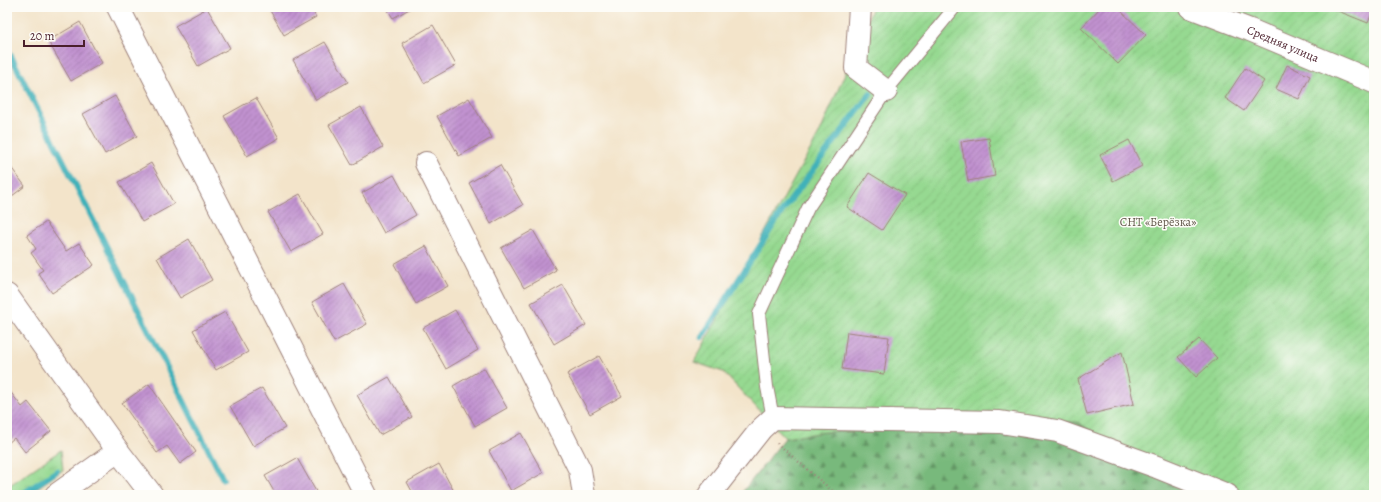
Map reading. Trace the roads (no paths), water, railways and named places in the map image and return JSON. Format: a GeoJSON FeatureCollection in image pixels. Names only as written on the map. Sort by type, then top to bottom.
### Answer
{"type":"FeatureCollection","features":[{"type":"Feature","properties":{"kind":"street"},"geometry":{"type":"LineString","coordinates":[[118,7],[366,495]]}},
{"type":"Feature","properties":{"kind":"street"},"geometry":{"type":"LineString","coordinates":[[860,7],[856,68],[886,91]]}},
{"type":"Feature","properties":{"kind":"street","name":"Средняя улица"},"geometry":{"type":"LineString","coordinates":[[1190,7],[1250,30],[1374,82]]}},
{"type":"Feature","properties":{"kind":"street"},"geometry":{"type":"LineString","coordinates":[[426,163],[580,470],[584,495]]}},
{"type":"Feature","properties":{"kind":"street"},"geometry":{"type":"LineString","coordinates":[[7,295],[118,451],[152,495]]}},
{"type":"Feature","properties":{"kind":"street"},"geometry":{"type":"LineString","coordinates":[[710,495],[767,423],[1000,422],[1057,431],[1157,467],[1227,495]]}},
{"type":"Feature","properties":{"kind":"street"},"geometry":{"type":"LineString","coordinates":[[56,495],[118,451]]}},
{"type":"Feature","properties":{"kind":"lane"},"geometry":{"type":"LineString","coordinates":[[767,423],[767,387],[759,314],[808,208],[886,91],[955,7]]}},
{"type":"Feature","properties":{"kind":"waterway"},"geometry":{"type":"LineString","coordinates":[[7,48],[223,479]]}},
{"type":"Feature","properties":{"kind":"waterway"},"geometry":{"type":"LineString","coordinates":[[702,337],[781,213],[870,94]]}},
{"type":"Feature","properties":{"kind":"waterway"},"geometry":{"type":"LineString","coordinates":[[21,495],[57,471]]}},
{"type":"Feature","properties":{"kind":"park label","name":"СНТ «Берёзка»"},"geometry":{"type":"Point","coordinates":[1158,222]}}]}
